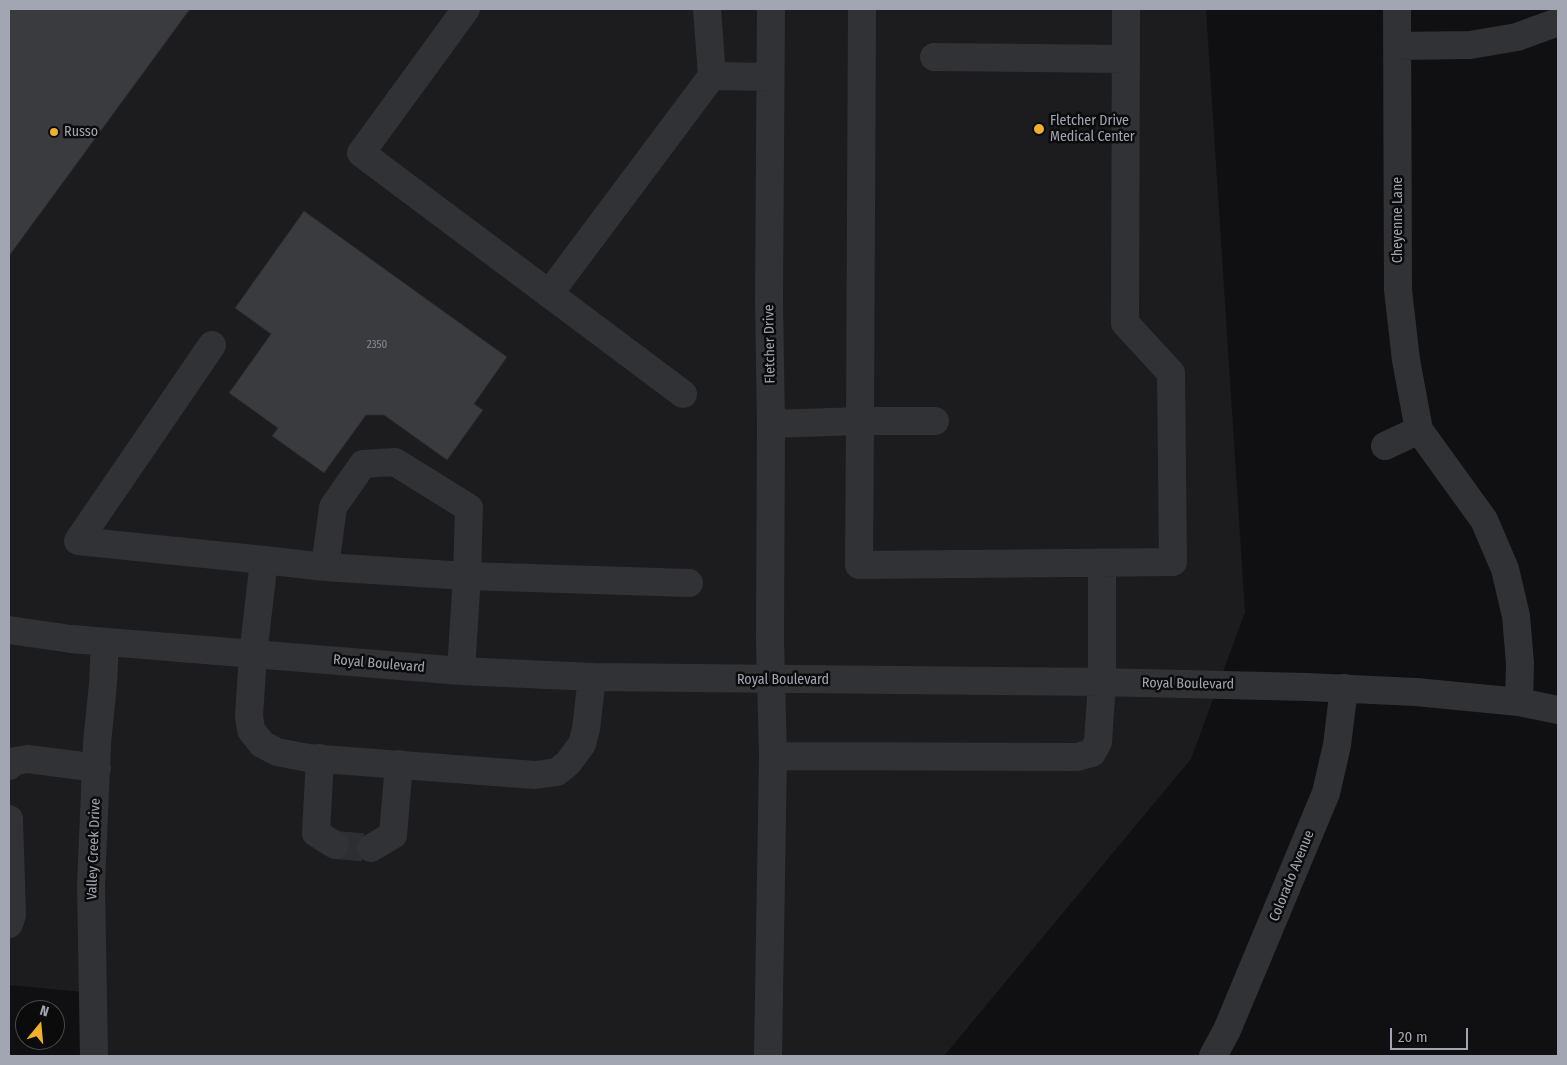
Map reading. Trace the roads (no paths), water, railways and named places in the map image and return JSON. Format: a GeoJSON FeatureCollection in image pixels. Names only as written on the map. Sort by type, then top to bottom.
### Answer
{"type":"FeatureCollection","features":[{"type":"Feature","properties":{"kind":"street"},"geometry":{"type":"LineString","coordinates":[[466,9],[361,153],[683,394]]}},
{"type":"Feature","properties":{"kind":"street"},"geometry":{"type":"LineString","coordinates":[[549,294],[712,76],[707,9]]}},
{"type":"Feature","properties":{"kind":"street","name":"Fletcher Drive"},"geometry":{"type":"LineString","coordinates":[[768,1056],[773,756],[770,640],[771,424],[769,301],[771,9]]}},
{"type":"Feature","properties":{"kind":"street"},"geometry":{"type":"LineString","coordinates":[[862,9],[859,565],[1173,562],[1171,373],[1125,323],[1126,9]]}},
{"type":"Feature","properties":{"kind":"street","name":"Cheyenne Lane"},"geometry":{"type":"LineString","coordinates":[[1397,9],[1398,290],[1406,360],[1419,430],[1484,520],[1505,568],[1516,616],[1520,663],[1519,702]]}},
{"type":"Feature","properties":{"kind":"street"},"geometry":{"type":"LineString","coordinates":[[1397,46],[1470,45],[1517,37],[1558,22]]}},
{"type":"Feature","properties":{"kind":"street"},"geometry":{"type":"LineString","coordinates":[[934,57],[1126,59]]}},
{"type":"Feature","properties":{"kind":"street"},"geometry":{"type":"LineString","coordinates":[[712,76],[770,76]]}},
{"type":"Feature","properties":{"kind":"street"},"geometry":{"type":"LineString","coordinates":[[212,345],[78,541],[325,567],[467,576],[690,583]]}},
{"type":"Feature","properties":{"kind":"street"},"geometry":{"type":"LineString","coordinates":[[771,424],[935,421]]}},
{"type":"Feature","properties":{"kind":"street"},"geometry":{"type":"LineString","coordinates":[[1385,446],[1419,430]]}},
{"type":"Feature","properties":{"kind":"street"},"geometry":{"type":"LineString","coordinates":[[325,567],[333,507],[364,464],[395,462],[469,508],[461,671]]}},
{"type":"Feature","properties":{"kind":"street"},"geometry":{"type":"LineString","coordinates":[[264,560],[253,655],[249,716],[252,730],[262,744],[277,752],[308,758],[534,775],[557,772],[568,762],[582,744],[586,730],[592,678]]}},
{"type":"Feature","properties":{"kind":"street"},"geometry":{"type":"LineString","coordinates":[[773,756],[1078,757],[1092,753],[1098,742],[1102,682],[1102,563]]}},
{"type":"Feature","properties":{"kind":"street","name":"Royal Boulevard"},"geometry":{"type":"LineString","coordinates":[[9,630],[71,639],[253,655],[461,671],[592,678],[1102,682],[1344,688],[1416,692],[1519,702],[1558,710]]}},
{"type":"Feature","properties":{"kind":"street","name":"Valley Creek Drive"},"geometry":{"type":"LineString","coordinates":[[94,1056],[92,885],[97,743],[105,642]]}},
{"type":"Feature","properties":{"kind":"street","name":"Colorado Avenue"},"geometry":{"type":"LineString","coordinates":[[1213,1056],[1227,1030],[1326,793],[1337,745],[1344,688]]}},
{"type":"Feature","properties":{"kind":"street"},"geometry":{"type":"LineString","coordinates":[[320,758],[316,833],[336,845]]}},
{"type":"Feature","properties":{"kind":"street"},"geometry":{"type":"LineString","coordinates":[[9,766],[15,761],[28,759],[97,768]]}},
{"type":"Feature","properties":{"kind":"street"},"geometry":{"type":"LineString","coordinates":[[371,848],[392,835],[398,764]]}},
{"type":"Feature","properties":{"kind":"street"},"geometry":{"type":"LineString","coordinates":[[9,819],[12,915],[9,924]]}},
{"type":"Feature","properties":{"kind":"tunnel"},"geometry":{"type":"LineString","coordinates":[[335,845],[371,848]]}},
{"type":"Feature","properties":{"kind":"place","name":"Fletcher Drive Medical Center"},"geometry":{"type":"Point","coordinates":[1039,129]}},
{"type":"Feature","properties":{"kind":"place","name":"Russo"},"geometry":{"type":"Point","coordinates":[54,132]}}]}
